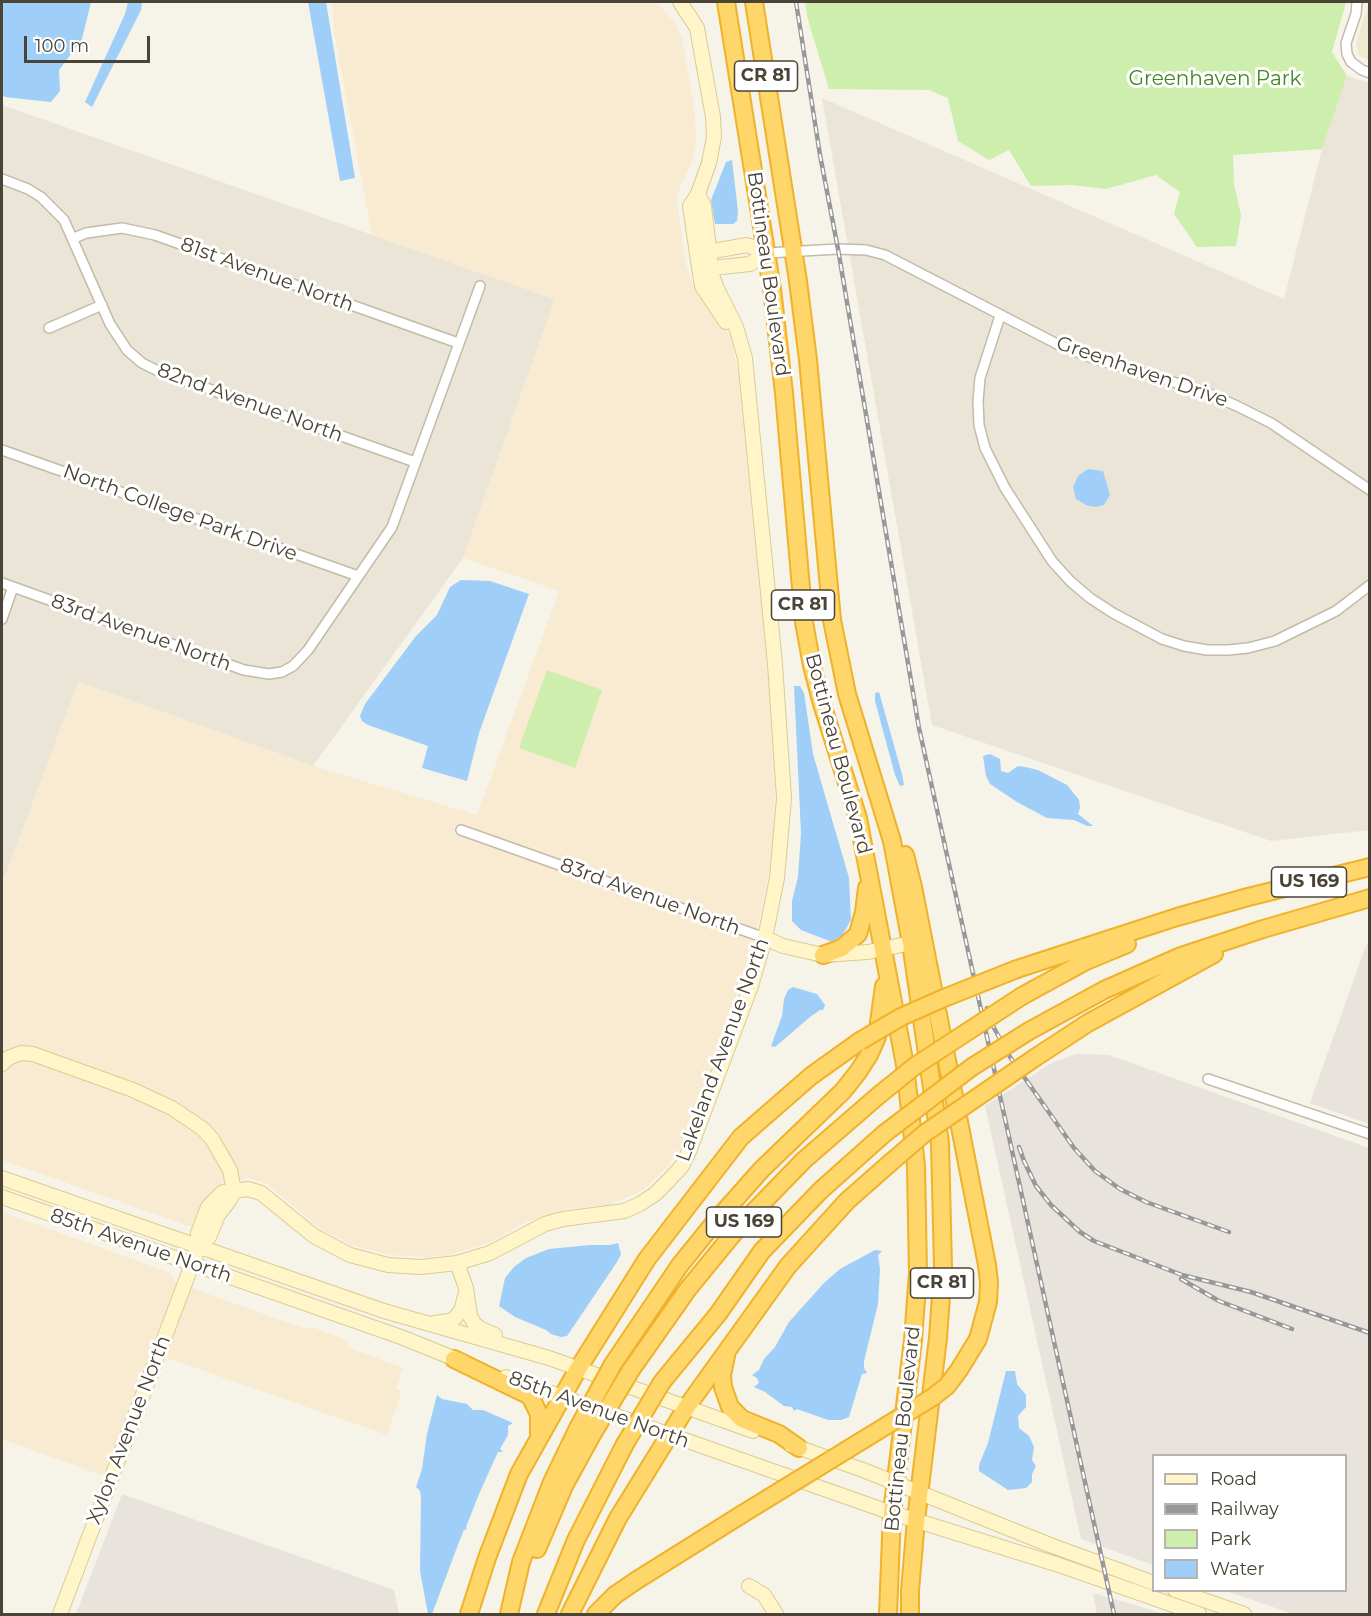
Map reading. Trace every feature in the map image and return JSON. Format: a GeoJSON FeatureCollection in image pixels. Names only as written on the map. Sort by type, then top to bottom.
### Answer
{"type":"FeatureCollection","features":[{"type":"Feature","properties":{"kind":"highway","name":"Bottineau Boulevard"},"geometry":{"type":"LineString","coordinates":[[726,2],[767,253],[784,393],[804,622],[812,666],[858,818],[905,1065],[916,1166],[918,1273],[913,1340],[892,1513],[888,1614]]}},
{"type":"Feature","properties":{"kind":"highway","name":"Bottineau Boulevard"},"geometry":{"type":"LineString","coordinates":[[753,2],[795,252],[808,360],[832,620],[848,694],[892,841],[911,943],[940,1143],[943,1267],[938,1338],[916,1521],[910,1614]]}},
{"type":"Feature","properties":{"kind":"highway"},"geometry":{"type":"LineString","coordinates":[[596,1614],[615,1595],[630,1585],[933,1397],[947,1386],[978,1339],[988,1302],[987,1265],[913,887],[900,835],[871,769]]}},
{"type":"Feature","properties":{"kind":"highway","name":"US 169"},"geometry":{"type":"LineString","coordinates":[[509,1614],[564,1486],[585,1430],[688,1289],[738,1228],[804,1160],[915,1066],[1022,996],[1086,962],[1183,920],[1248,897],[1370,867]]}},
{"type":"Feature","properties":{"kind":"highway"},"geometry":{"type":"LineString","coordinates":[[823,955],[842,948],[858,934],[864,912],[868,872]]}},
{"type":"Feature","properties":{"kind":"highway"},"geometry":{"type":"LineString","coordinates":[[469,1614],[512,1491],[578,1369],[647,1259],[741,1137],[812,1077],[860,1041],[901,1017],[1017,969],[1177,917],[1248,897]]}},
{"type":"Feature","properties":{"kind":"highway","name":"US 169"},"geometry":{"type":"LineString","coordinates":[[546,1614],[576,1540],[625,1444],[662,1382],[718,1314],[762,1251],[821,1190],[885,1133],[972,1067],[1080,1002],[1181,956],[1370,898]]}},
{"type":"Feature","properties":{"kind":"highway"},"geometry":{"type":"LineString","coordinates":[[570,1614],[618,1518],[686,1408],[788,1266],[847,1201],[924,1133],[1036,1056],[1088,1023],[1174,974],[1263,929]]}},
{"type":"Feature","properties":{"kind":"highway"},"geometry":{"type":"LineString","coordinates":[[585,1430],[613,1364],[680,1265],[762,1169],[843,1090],[858,1072],[877,1037],[886,970]]}},
{"type":"Feature","properties":{"kind":"highway"},"geometry":{"type":"LineString","coordinates":[[727,1350],[722,1376],[724,1395],[730,1407],[742,1419],[779,1434],[799,1448]]}},
{"type":"Feature","properties":{"kind":"highway"},"geometry":{"type":"LineString","coordinates":[[454,1359],[530,1396],[539,1414],[541,1425],[538,1440]]}},
{"type":"Feature","properties":{"kind":"main road","name":"Lakeland Avenue North"},"geometry":{"type":"LineString","coordinates":[[234,1191],[248,1188],[261,1193],[314,1236],[350,1255],[388,1265],[457,1263],[490,1253],[545,1224],[624,1211],[656,1194],[682,1166],[690,1149],[751,986],[765,938],[781,847],[784,777],[772,626],[745,358],[736,327],[705,269],[703,253],[704,206],[698,194],[712,150],[713,117],[697,28],[680,2]]}},
{"type":"Feature","properties":{"kind":"main road"},"geometry":{"type":"LineString","coordinates":[[703,253],[747,245],[767,253]]}},
{"type":"Feature","properties":{"kind":"main road"},"geometry":{"type":"LineString","coordinates":[[705,269],[750,264],[767,253]]}},
{"type":"Feature","properties":{"kind":"main road","name":"83rd Avenue North"},"geometry":{"type":"LineString","coordinates":[[765,938],[783,946],[823,955],[847,955],[911,943]]}},
{"type":"Feature","properties":{"kind":"main road"},"geometry":{"type":"LineString","coordinates":[[5,1061],[21,1053],[42,1057],[133,1090],[189,1118],[212,1139],[230,1170],[234,1191],[229,1202],[218,1215],[209,1237],[199,1246]]}},
{"type":"Feature","properties":{"kind":"main road","name":"85th Avenue North"},"geometry":{"type":"LineString","coordinates":[[2,1178],[384,1311],[536,1354],[920,1492],[1152,1582]]}},
{"type":"Feature","properties":{"kind":"main road","name":"85th Avenue North"},"geometry":{"type":"LineString","coordinates":[[2,1197],[401,1337],[454,1359],[669,1436],[892,1513],[1059,1565],[1199,1614]]}},
{"type":"Feature","properties":{"kind":"main road","name":"Xylon Avenue North"},"geometry":{"type":"LineString","coordinates":[[60,1614],[199,1246]]}},
{"type":"Feature","properties":{"kind":"main road"},"geometry":{"type":"LineString","coordinates":[[457,1263],[466,1288],[470,1316],[478,1328],[513,1341],[536,1354]]}},
{"type":"Feature","properties":{"kind":"main road"},"geometry":{"type":"LineString","coordinates":[[431,1324],[455,1318],[464,1305],[466,1288]]}},
{"type":"Feature","properties":{"kind":"main road"},"geometry":{"type":"LineString","coordinates":[[748,1586],[764,1595],[776,1614]]}},
{"type":"Feature","properties":{"kind":"main road"},"geometry":{"type":"LineString","coordinates":[[1179,1592],[1221,1611],[1244,1614]]}},
{"type":"Feature","properties":{"kind":"street"},"geometry":{"type":"LineString","coordinates":[[1357,2],[1356,14],[1346,43],[1347,54],[1351,62],[1370,73]]}},
{"type":"Feature","properties":{"kind":"street","name":"82nd Avenue North"},"geometry":{"type":"LineString","coordinates":[[2,179],[28,189],[41,197],[64,220],[119,339],[127,350],[142,363],[415,462]]}},
{"type":"Feature","properties":{"kind":"street","name":"81st Avenue North"},"geometry":{"type":"LineString","coordinates":[[74,238],[86,232],[114,229],[139,230],[458,343]]}},
{"type":"Feature","properties":{"kind":"street","name":"Greenhaven Drive"},"geometry":{"type":"LineString","coordinates":[[767,253],[838,249],[876,252],[896,260],[1057,344],[1092,358],[1200,390],[1237,405],[1279,428],[1370,490]]}},
{"type":"Feature","properties":{"kind":"street"},"geometry":{"type":"LineString","coordinates":[[358,576],[392,526],[480,285]]}},
{"type":"Feature","properties":{"kind":"street"},"geometry":{"type":"LineString","coordinates":[[49,328],[102,305]]}},
{"type":"Feature","properties":{"kind":"street"},"geometry":{"type":"LineString","coordinates":[[1000,316],[980,378],[979,425],[985,448],[1005,488],[1042,546],[1070,581],[1090,598],[1132,624],[1162,639],[1207,650],[1228,650],[1261,645],[1294,632],[1336,611],[1370,585]]}},
{"type":"Feature","properties":{"kind":"street","name":"North College Park Drive"},"geometry":{"type":"LineString","coordinates":[[2,450],[358,576]]}},
{"type":"Feature","properties":{"kind":"street","name":"83rd Avenue North"},"geometry":{"type":"LineString","coordinates":[[2,583],[244,670],[269,674],[282,672],[302,659],[358,576]]}},
{"type":"Feature","properties":{"kind":"street"},"geometry":{"type":"LineString","coordinates":[[2,619],[13,587]]}},
{"type":"Feature","properties":{"kind":"street","name":"83rd Avenue North"},"geometry":{"type":"LineString","coordinates":[[461,830],[765,938]]}},
{"type":"Feature","properties":{"kind":"street"},"geometry":{"type":"LineString","coordinates":[[1208,1079],[1370,1134]]}},
{"type":"Feature","properties":{"kind":"shaded area"},"geometry":{"type":"Polygon","coordinates":[[[332,2],[656,2],[674,22],[682,37],[695,114],[696,143],[693,159],[680,187],[677,201],[686,264],[692,282],[697,283],[731,339],[738,371],[768,674],[775,783],[772,859],[753,948],[684,1143],[667,1167],[642,1191],[607,1205],[566,1209],[526,1222],[489,1243],[448,1255],[427,1257],[391,1255],[351,1245],[322,1230],[267,1184],[249,1178],[222,1182],[210,1193],[200,1209],[194,1228],[2,1160],[2,884],[78,682],[313,766],[477,815],[559,591],[463,558],[555,299],[372,235],[335,37],[332,2]]]}},
{"type":"Feature","properties":{"kind":"shaded area"},"geometry":{"type":"Polygon","coordinates":[[[1369,2],[1369,60],[1359,56],[1356,44],[1369,2]]]}},
{"type":"Feature","properties":{"kind":"shaded area"},"geometry":{"type":"Polygon","coordinates":[[[1347,76],[1369,83],[1369,830],[1271,841],[932,725],[822,98],[1284,299],[1322,149],[1347,76]]]}},
{"type":"Feature","properties":{"kind":"shaded area"},"geometry":{"type":"Polygon","coordinates":[[[2,105],[555,299],[463,558],[313,766],[79,682],[2,884],[2,105]]]}},
{"type":"Feature","properties":{"kind":"shaded area"},"geometry":{"type":"Polygon","coordinates":[[[1370,944],[1369,1124],[1310,1103],[1366,945],[1370,944]]]}},
{"type":"Feature","properties":{"kind":"shaded area"},"geometry":{"type":"Polygon","coordinates":[[[1077,1054],[1109,1055],[1369,1148],[1369,1614],[1293,1614],[1229,1592],[1347,1592],[1347,1454],[1152,1454],[1152,1565],[1081,1539],[985,1106],[1053,1062],[1077,1054]]]}},
{"type":"Feature","properties":{"kind":"shaded area"},"geometry":{"type":"Polygon","coordinates":[[[2,1212],[168,1272],[175,1281],[208,1294],[303,1328],[315,1328],[349,1341],[348,1347],[403,1368],[396,1389],[402,1391],[387,1435],[150,1352],[104,1476],[2,1439],[2,1212]]]}},
{"type":"Feature","properties":{"kind":"shaded area"},"geometry":{"type":"Polygon","coordinates":[[[122,1494],[394,1590],[399,1614],[76,1614],[122,1494]]]}},
{"type":"Feature","properties":{"kind":"shaded area"},"geometry":{"type":"Polygon","coordinates":[[[1093,1593],[1138,1606],[1163,1614],[1097,1614],[1093,1593]]]}},
{"type":"Feature","properties":{"kind":"green space","name":"Greenhaven Park"},"geometry":{"type":"Polygon","coordinates":[[[805,2],[1346,2],[1332,52],[1347,76],[1322,149],[1233,155],[1234,184],[1241,215],[1236,246],[1197,247],[1174,214],[1180,192],[1156,175],[1106,189],[1072,185],[1031,186],[1009,150],[989,160],[958,141],[948,98],[929,90],[829,89],[808,20],[805,2]]]}},
{"type":"Feature","properties":{"kind":"green space"},"geometry":{"type":"Polygon","coordinates":[[[547,670],[602,690],[575,768],[519,748],[547,670]]]}},
{"type":"Feature","properties":{"kind":"water"},"geometry":{"type":"Polygon","coordinates":[[[2,2],[91,2],[82,39],[59,70],[60,91],[51,102],[5,97],[2,94],[2,2]]]}},
{"type":"Feature","properties":{"kind":"water"},"geometry":{"type":"Polygon","coordinates":[[[128,2],[142,2],[141,10],[92,107],[85,102],[125,14],[128,2]]]}},
{"type":"Feature","properties":{"kind":"water"},"geometry":{"type":"Polygon","coordinates":[[[308,2],[326,2],[355,178],[340,181],[308,2]]]}},
{"type":"Feature","properties":{"kind":"water"},"geometry":{"type":"Polygon","coordinates":[[[732,160],[738,211],[737,221],[733,224],[715,224],[711,200],[726,162],[732,160]]]}},
{"type":"Feature","properties":{"kind":"water"},"geometry":{"type":"Polygon","coordinates":[[[1088,469],[1103,471],[1110,495],[1104,505],[1095,507],[1076,499],[1073,487],[1078,476],[1088,469]]]}},
{"type":"Feature","properties":{"kind":"water"},"geometry":{"type":"Polygon","coordinates":[[[461,580],[490,581],[529,594],[479,733],[467,781],[422,768],[428,746],[368,725],[362,721],[360,716],[365,704],[416,636],[437,615],[450,587],[461,580]]]}},
{"type":"Feature","properties":{"kind":"water"},"geometry":{"type":"Polygon","coordinates":[[[794,686],[800,686],[804,693],[813,754],[849,878],[851,920],[842,936],[832,942],[801,930],[792,921],[792,901],[798,877],[801,833],[794,686]]]}},
{"type":"Feature","properties":{"kind":"water"},"geometry":{"type":"Polygon","coordinates":[[[879,692],[902,774],[904,785],[900,786],[875,701],[875,693],[879,692]]]}},
{"type":"Feature","properties":{"kind":"water"},"geometry":{"type":"Polygon","coordinates":[[[990,754],[1000,759],[1001,771],[1008,773],[1018,766],[1025,767],[1038,770],[1067,785],[1079,800],[1078,814],[1093,826],[1087,826],[1074,820],[1047,818],[990,784],[986,776],[983,756],[990,754]]]}},
{"type":"Feature","properties":{"kind":"water"},"geometry":{"type":"Polygon","coordinates":[[[793,987],[817,994],[825,1005],[823,1010],[810,1017],[775,1047],[771,1046],[782,1016],[784,999],[788,990],[793,987]]]}},
{"type":"Feature","properties":{"kind":"water"},"geometry":{"type":"Polygon","coordinates":[[[618,1243],[621,1254],[617,1262],[567,1336],[551,1334],[515,1317],[499,1306],[505,1278],[526,1258],[549,1249],[618,1243]]]}},
{"type":"Feature","properties":{"kind":"water"},"geometry":{"type":"Polygon","coordinates":[[[875,1250],[882,1251],[878,1255],[880,1269],[878,1304],[864,1361],[867,1373],[862,1374],[849,1417],[841,1420],[828,1420],[797,1409],[794,1411],[792,1407],[784,1406],[754,1387],[759,1383],[752,1375],[759,1370],[789,1322],[824,1283],[840,1269],[875,1250]]]}},
{"type":"Feature","properties":{"kind":"water"},"geometry":{"type":"Polygon","coordinates":[[[1006,1371],[1015,1371],[1017,1384],[1026,1395],[1026,1407],[1018,1416],[1019,1428],[1029,1436],[1034,1447],[1032,1460],[1036,1466],[1032,1474],[1032,1482],[1026,1488],[1008,1490],[979,1471],[1006,1371]]]}},
{"type":"Feature","properties":{"kind":"water"},"geometry":{"type":"Polygon","coordinates":[[[437,1395],[442,1399],[467,1404],[473,1410],[483,1410],[513,1423],[508,1426],[508,1435],[500,1449],[503,1452],[498,1452],[479,1494],[432,1614],[428,1614],[420,1571],[421,1498],[420,1491],[416,1487],[422,1469],[427,1434],[437,1395]]]}},
{"type":"Feature","properties":{"kind":"railway"},"geometry":{"type":"LineString","coordinates":[[796,2],[820,155],[919,728],[1114,1614]]}},
{"type":"Feature","properties":{"kind":"railway"},"geometry":{"type":"LineString","coordinates":[[987,1008],[994,1028],[1010,1057],[1074,1148],[1095,1171],[1120,1189],[1146,1202],[1229,1232]]}},
{"type":"Feature","properties":{"kind":"railway"},"geometry":{"type":"LineString","coordinates":[[1019,1147],[1036,1186],[1051,1205],[1080,1232],[1094,1241],[1182,1275],[1251,1292],[1370,1333]]}},
{"type":"Feature","properties":{"kind":"railway"},"geometry":{"type":"LineString","coordinates":[[1181,1279],[1219,1301],[1292,1329]]}}]}
